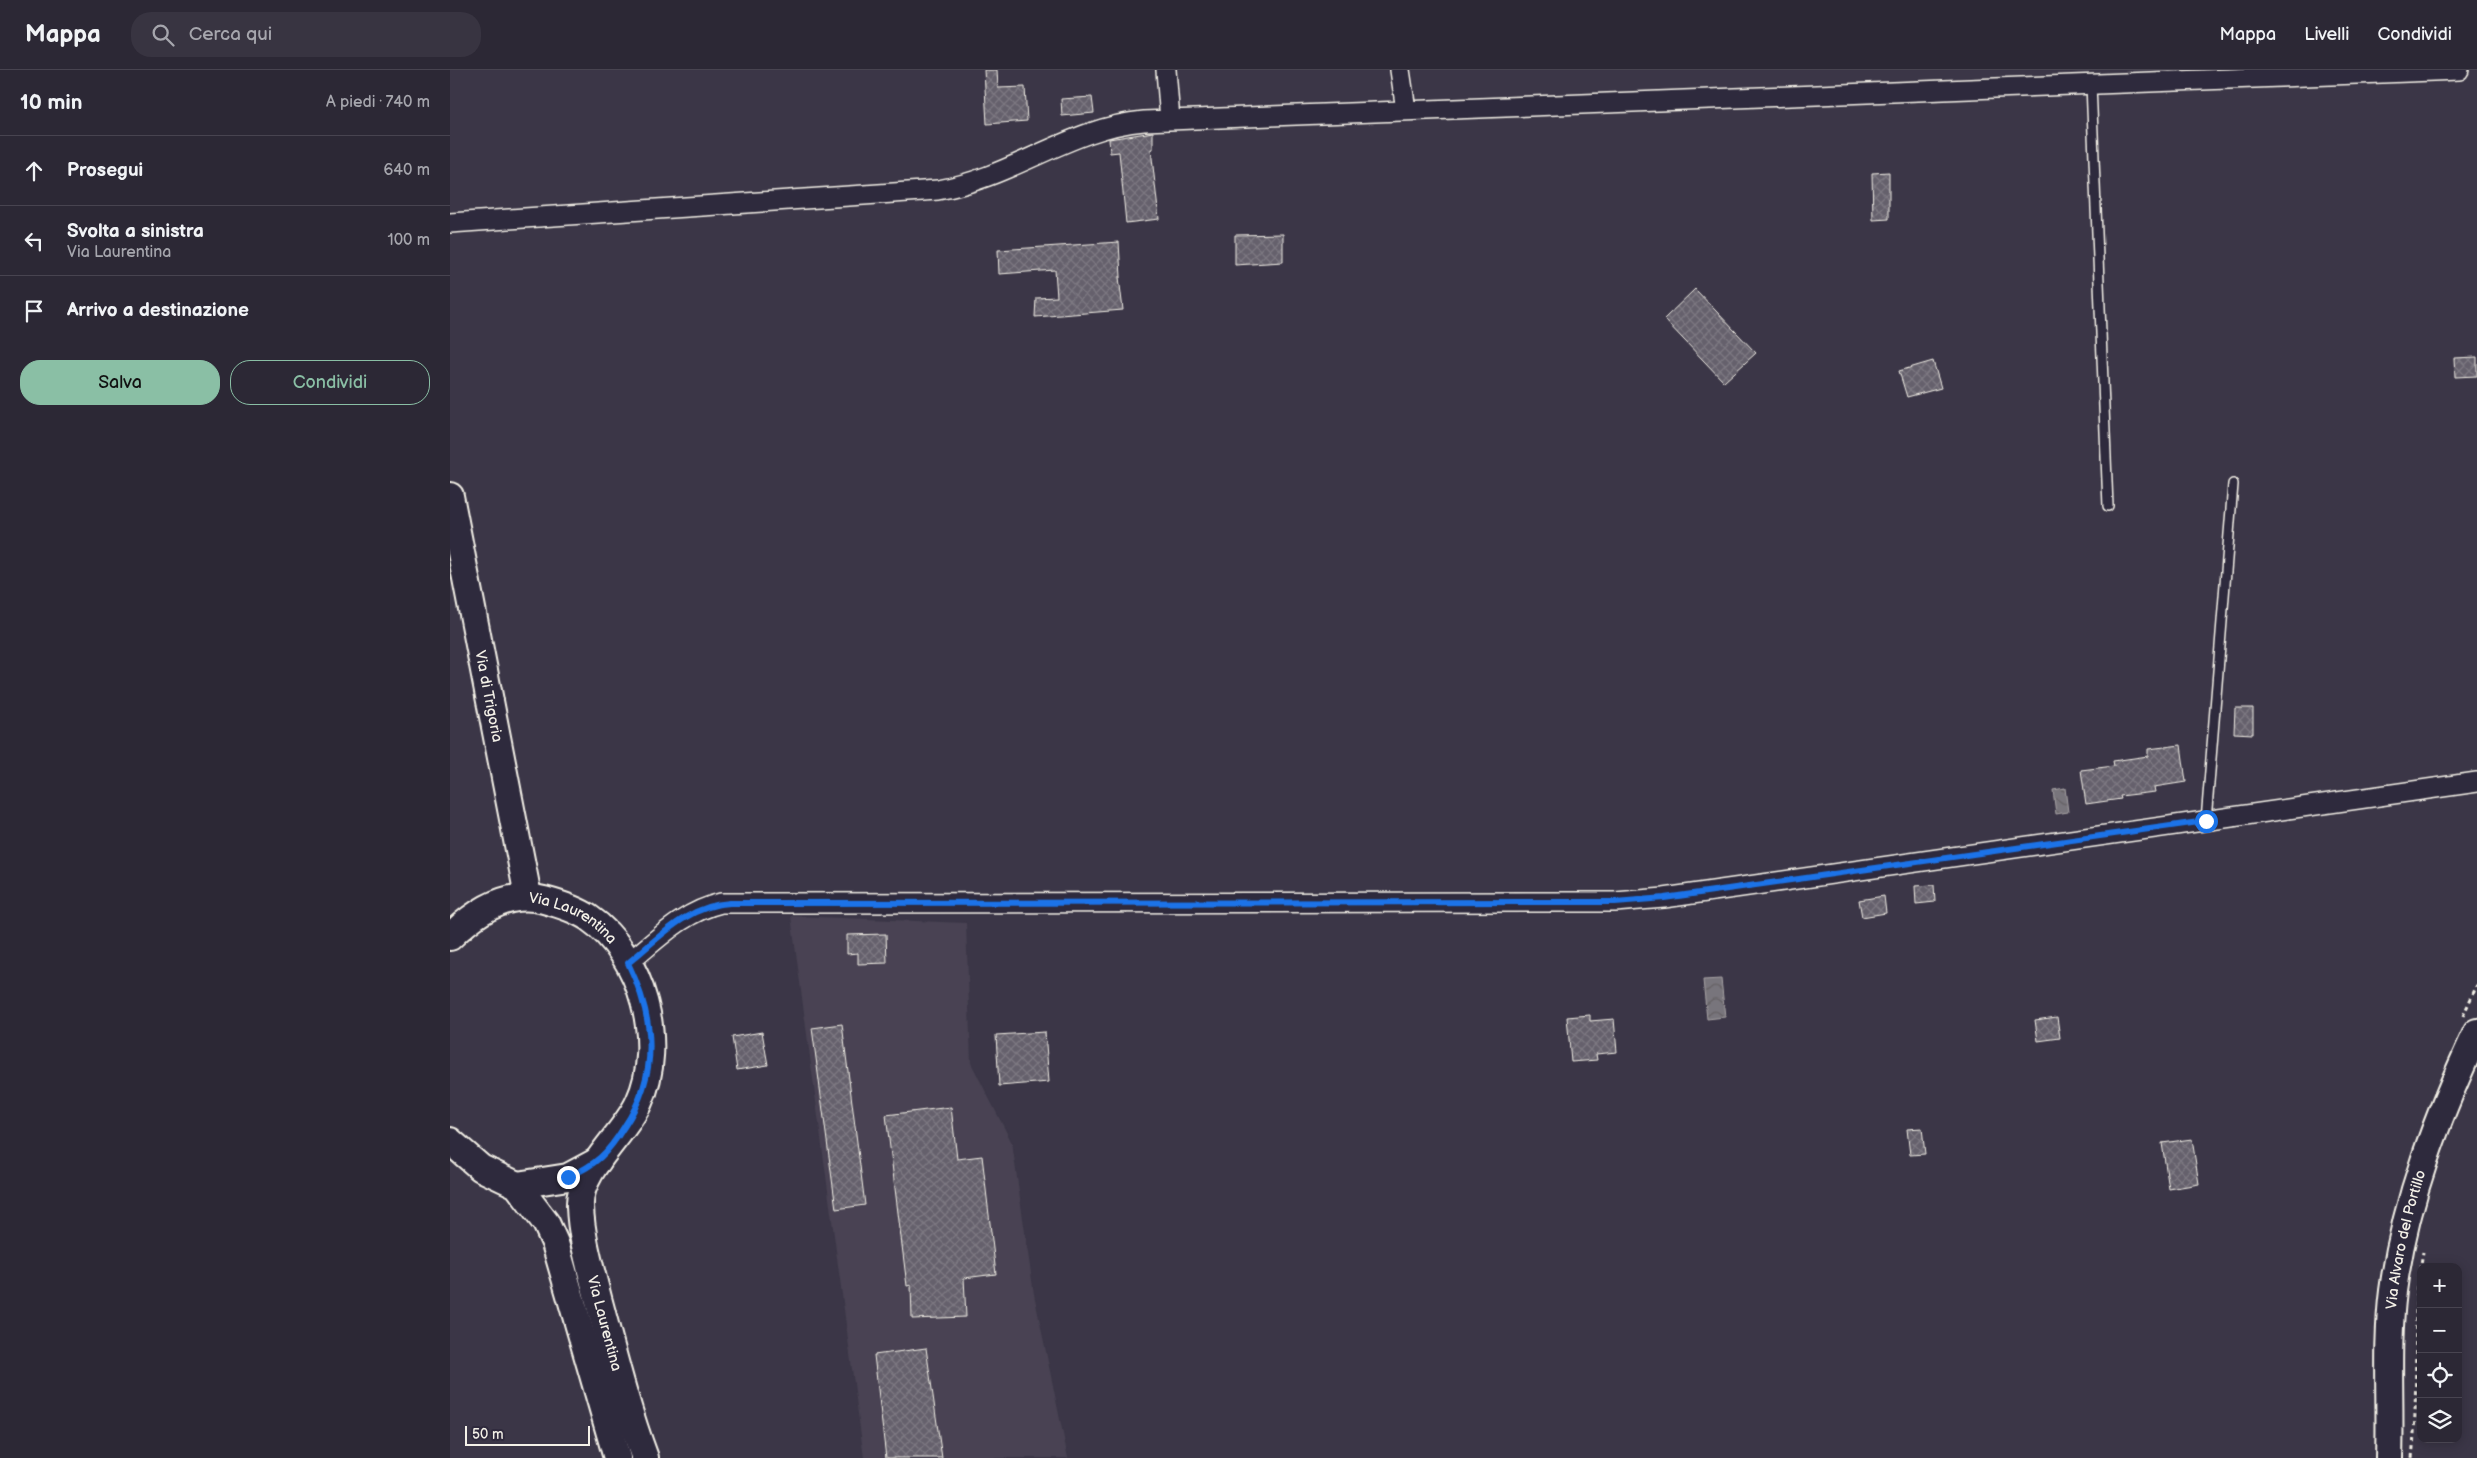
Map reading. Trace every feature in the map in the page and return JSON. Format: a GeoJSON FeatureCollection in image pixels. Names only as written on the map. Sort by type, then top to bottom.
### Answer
{"type":"FeatureCollection","features":[{"type":"Feature","properties":{"kind":"main road","name":"Via di Trigoria"},"geometry":{"type":"LineString","coordinates":[[450,496],[528,896]]}},
{"type":"Feature","properties":{"kind":"main road","name":"Via Laurentina"},"geometry":{"type":"LineString","coordinates":[[450,936],[479,912],[504,901],[528,896],[566,907],[590,919],[610,938],[628,963],[640,989],[646,1013],[650,1049],[648,1075],[639,1103],[632,1116],[598,1161],[583,1187],[580,1200],[583,1236],[611,1348],[644,1458]]}},
{"type":"Feature","properties":{"kind":"main road","name":"Via Alvaro del Portillo"},"geometry":{"type":"LineString","coordinates":[[2389,1458],[2391,1316],[2393,1292],[2407,1216],[2434,1131],[2477,1032]]}},
{"type":"Feature","properties":{"kind":"main road","name":"Via Laurentina"},"geometry":{"type":"LineString","coordinates":[[450,1141],[481,1168],[516,1185],[535,1208],[552,1235],[617,1458]]}},
{"type":"Feature","properties":{"kind":"main road","name":"Via Laurentina"},"geometry":{"type":"LineString","coordinates":[[516,1185],[568,1177],[598,1161]]}},
{"type":"Feature","properties":{"kind":"street"},"geometry":{"type":"LineString","coordinates":[[1166,70],[1170,120]]}},
{"type":"Feature","properties":{"kind":"street"},"geometry":{"type":"LineString","coordinates":[[1400,70],[1406,110]]}},
{"type":"Feature","properties":{"kind":"street"},"geometry":{"type":"LineString","coordinates":[[450,223],[854,197],[944,189],[983,179],[1111,125],[1170,120],[2459,70]]}},
{"type":"Feature","properties":{"kind":"street"},"geometry":{"type":"LineString","coordinates":[[628,963],[681,919],[705,907],[721,903],[1615,902],[1664,898],[2477,782]]}},
{"type":"Feature","properties":{"kind":"lane"},"geometry":{"type":"LineString","coordinates":[[2091,84],[2108,506]]}},
{"type":"Feature","properties":{"kind":"lane"},"geometry":{"type":"LineString","coordinates":[[2206,821],[2233,484]]}},
{"type":"Feature","properties":{"kind":"path"},"geometry":{"type":"LineString","coordinates":[[2421,1263],[2424,1248]]}},
{"type":"Feature","properties":{"kind":"path"},"geometry":{"type":"LineString","coordinates":[[2412,1458],[2415,1432],[2414,1347],[2417,1285]]}},
{"type":"Feature","properties":{"kind":"shaded area"},"geometry":{"type":"Polygon","coordinates":[[[791,916],[966,923],[971,1063],[1012,1143],[1034,1294],[1068,1458],[864,1458],[791,916]]]}},
{"type":"Feature","properties":{"kind":"water"},"geometry":{"type":"Polygon","coordinates":[[[2065,788],[2068,812],[2056,814],[2053,790],[2065,788]]]}},
{"type":"Feature","properties":{"kind":"water"},"geometry":{"type":"Polygon","coordinates":[[[1721,979],[1725,1017],[1707,1019],[1703,980],[1721,979]]]}},
{"type":"Feature","properties":{"kind":"building"},"geometry":{"type":"Polygon","coordinates":[[[984,70],[997,70],[998,88],[1025,87],[1027,121],[987,124],[984,70]]]}},
{"type":"Feature","properties":{"kind":"building"},"geometry":{"type":"Polygon","coordinates":[[[1092,97],[1094,113],[1062,116],[1061,99],[1092,97]]]}},
{"type":"Feature","properties":{"kind":"building"},"geometry":{"type":"Polygon","coordinates":[[[1153,132],[1153,149],[1151,149],[1159,219],[1126,223],[1119,152],[1110,153],[1109,139],[1153,132]]]}},
{"type":"Feature","properties":{"kind":"building"},"geometry":{"type":"Polygon","coordinates":[[[1889,172],[1889,219],[1873,220],[1872,173],[1889,172]]]}},
{"type":"Feature","properties":{"kind":"building"},"geometry":{"type":"Polygon","coordinates":[[[1283,234],[1283,262],[1235,265],[1235,235],[1283,234]]]}},
{"type":"Feature","properties":{"kind":"building"},"geometry":{"type":"Polygon","coordinates":[[[1119,242],[1121,277],[1119,277],[1123,310],[1035,317],[1036,298],[1057,297],[1055,270],[999,274],[998,250],[1119,242]]]}},
{"type":"Feature","properties":{"kind":"building"},"geometry":{"type":"Polygon","coordinates":[[[1695,289],[1756,353],[1724,382],[1664,319],[1695,289]]]}},
{"type":"Feature","properties":{"kind":"building"},"geometry":{"type":"Polygon","coordinates":[[[2477,357],[2477,376],[2455,377],[2454,358],[2477,357]]]}},
{"type":"Feature","properties":{"kind":"building"},"geometry":{"type":"Polygon","coordinates":[[[1933,361],[1941,388],[1907,397],[1899,371],[1933,361]]]}},
{"type":"Feature","properties":{"kind":"building"},"geometry":{"type":"Polygon","coordinates":[[[2235,708],[2253,708],[2253,734],[2234,733],[2235,708]]]}},
{"type":"Feature","properties":{"kind":"building"},"geometry":{"type":"Polygon","coordinates":[[[2181,745],[2186,782],[2154,787],[2155,792],[2120,796],[2121,799],[2086,804],[2081,770],[2114,766],[2113,761],[2148,756],[2148,749],[2181,745]]]}},
{"type":"Feature","properties":{"kind":"building"},"geometry":{"type":"Polygon","coordinates":[[[1934,885],[1935,902],[1916,904],[1915,886],[1934,885]]]}},
{"type":"Feature","properties":{"kind":"building"},"geometry":{"type":"Polygon","coordinates":[[[1884,896],[1886,913],[1862,917],[1859,900],[1884,896]]]}},
{"type":"Feature","properties":{"kind":"building"},"geometry":{"type":"Polygon","coordinates":[[[886,934],[887,963],[858,964],[858,953],[847,954],[847,935],[886,934]]]}},
{"type":"Feature","properties":{"kind":"building"},"geometry":{"type":"Polygon","coordinates":[[[1590,1015],[1590,1021],[1614,1019],[1617,1052],[1596,1054],[1597,1060],[1571,1062],[1567,1017],[1590,1015]]]}},
{"type":"Feature","properties":{"kind":"building"},"geometry":{"type":"Polygon","coordinates":[[[2057,1017],[2060,1038],[2038,1041],[2035,1020],[2057,1017]]]}},
{"type":"Feature","properties":{"kind":"building"},"geometry":{"type":"Polygon","coordinates":[[[842,1024],[865,1205],[836,1209],[812,1028],[842,1024]]]}},
{"type":"Feature","properties":{"kind":"building"},"geometry":{"type":"Polygon","coordinates":[[[762,1032],[768,1065],[737,1070],[732,1037],[762,1032]]]}},
{"type":"Feature","properties":{"kind":"building"},"geometry":{"type":"Polygon","coordinates":[[[1045,1032],[1049,1082],[999,1086],[996,1035],[1045,1032]]]}},
{"type":"Feature","properties":{"kind":"building"},"geometry":{"type":"Polygon","coordinates":[[[951,1107],[957,1159],[982,1156],[996,1274],[964,1278],[966,1317],[912,1319],[911,1285],[907,1286],[886,1115],[951,1107]]]}},
{"type":"Feature","properties":{"kind":"building"},"geometry":{"type":"Polygon","coordinates":[[[1922,1128],[1925,1154],[1910,1155],[1907,1129],[1922,1128]]]}},
{"type":"Feature","properties":{"kind":"building"},"geometry":{"type":"Polygon","coordinates":[[[2192,1139],[2199,1184],[2169,1189],[2162,1143],[2192,1139]]]}},
{"type":"Feature","properties":{"kind":"building"},"geometry":{"type":"Polygon","coordinates":[[[926,1348],[942,1458],[886,1458],[874,1355],[926,1348]]]}},
{"type":"Feature","properties":{"kind":"route"},"geometry":{"type":"LineString","coordinates":[[568,1177],[598,1161],[622,1131],[639,1103],[648,1075],[650,1049],[646,1013],[640,989],[628,963],[681,919],[705,907],[721,903],[1615,902],[1664,898],[2206,821]]}}]}
